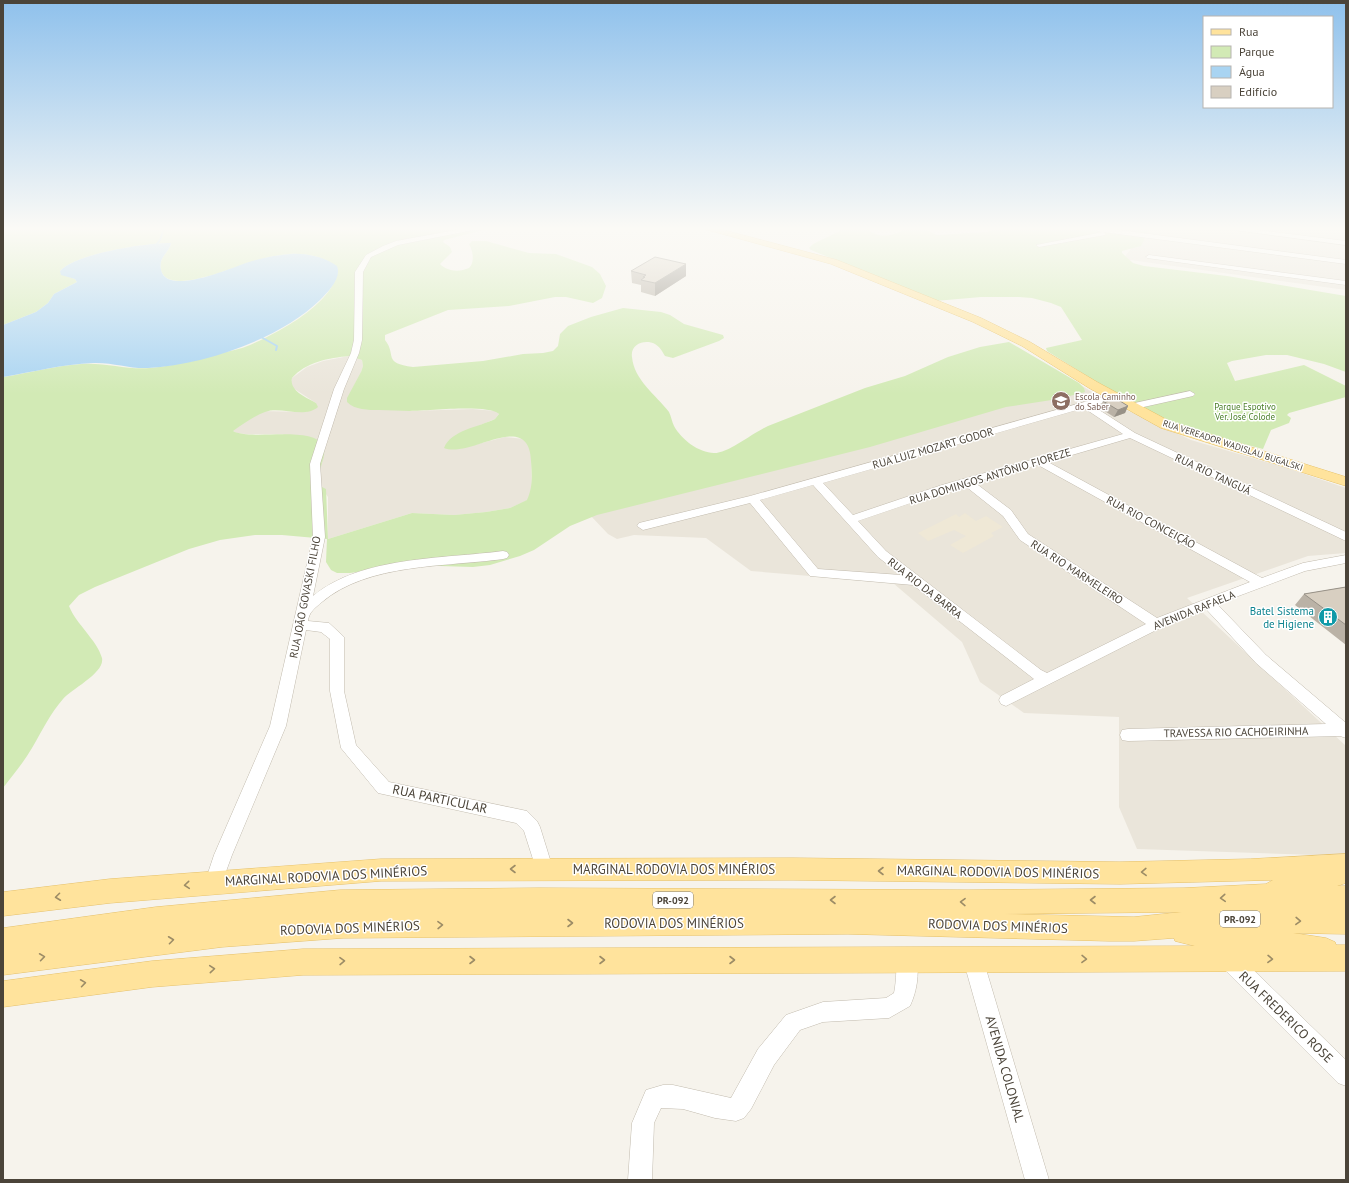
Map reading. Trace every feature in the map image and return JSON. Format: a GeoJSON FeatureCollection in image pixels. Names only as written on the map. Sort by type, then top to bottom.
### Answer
{"type":"FeatureCollection","features":[{"type":"Feature","properties":{"kind":"main road","name":"RUA VEREADOR WADISLAU BUGALSKI"},"geometry":{"type":"LineString","coordinates":[[884,283],[977,320],[1026,344],[1130,407],[1166,425],[1346,482]]}},
{"type":"Feature","properties":{"kind":"main road","name":"MARGINAL RODOVIA DOS MINÉRIOS"},"geometry":{"type":"LineString","coordinates":[[3,904],[110,891],[382,870],[978,870],[1120,873],[1250,870],[1346,865]]}},
{"type":"Feature","properties":{"kind":"main road"},"geometry":{"type":"LineString","coordinates":[[1256,896],[1346,872]]}},
{"type":"Feature","properties":{"kind":"main road","name":"RODOVIA DOS MINÉRIOS"},"geometry":{"type":"LineString","coordinates":[[3,941],[156,919],[340,902],[539,900],[968,902],[1184,900],[1256,896],[1346,898]]}},
{"type":"Feature","properties":{"kind":"main road","name":"RODOVIA DOS MINÉRIOS"},"geometry":{"type":"LineString","coordinates":[[3,962],[222,934],[343,926],[848,922],[1134,929],[1240,919],[1346,922]]}},
{"type":"Feature","properties":{"kind":"main road"},"geometry":{"type":"LineString","coordinates":[[1134,929],[1234,937],[1346,954]]}},
{"type":"Feature","properties":{"kind":"main road"},"geometry":{"type":"LineString","coordinates":[[3,994],[152,974],[303,962],[1346,958]]}},
{"type":"Feature","properties":{"kind":"street","name":"RUA JOÃO GOVASKI FILHO"},"geometry":{"type":"LineString","coordinates":[[214,882],[223,855],[278,726],[319,537],[315,464],[339,389],[355,353],[358,340],[359,283]]}},
{"type":"Feature","properties":{"kind":"street"},"geometry":{"type":"LineString","coordinates":[[1130,407],[1190,394]]}},
{"type":"Feature","properties":{"kind":"street","name":"RUA LUIZ MOZART GODOR"},"geometry":{"type":"LineString","coordinates":[[643,526],[753,499],[1113,397]]}},
{"type":"Feature","properties":{"kind":"street","name":"RUA RIO TANGUÁ"},"geometry":{"type":"LineString","coordinates":[[1085,405],[1131,435],[1346,537]]}},
{"type":"Feature","properties":{"kind":"street","name":"RUA DOMINGOS ANTÔNIO FIOREZE"},"geometry":{"type":"LineString","coordinates":[[850,520],[946,487],[1131,435]]}},
{"type":"Feature","properties":{"kind":"street","name":"RUA RIO CONCEIÇÃO"},"geometry":{"type":"LineString","coordinates":[[1038,461],[1262,583]]}},
{"type":"Feature","properties":{"kind":"street","name":"RUA RIO DA BARRA"},"geometry":{"type":"LineString","coordinates":[[815,481],[882,554],[1036,674],[1048,679]]}},
{"type":"Feature","properties":{"kind":"street","name":"RUA RIO MARMELEIRO"},"geometry":{"type":"LineString","coordinates":[[967,482],[1007,513],[1024,537],[1156,624]]}},
{"type":"Feature","properties":{"kind":"street"},"geometry":{"type":"LineString","coordinates":[[753,499],[814,573],[916,581]]}},
{"type":"Feature","properties":{"kind":"street"},"geometry":{"type":"LineString","coordinates":[[302,618],[327,591],[342,582],[397,567],[459,562],[503,555]]}},
{"type":"Feature","properties":{"kind":"street","name":"AVENIDA RAFAELA"},"geometry":{"type":"LineString","coordinates":[[1006,700],[1156,624],[1303,567],[1346,559]]}},
{"type":"Feature","properties":{"kind":"street"},"geometry":{"type":"LineString","coordinates":[[1208,603],[1261,659],[1344,731]]}},
{"type":"Feature","properties":{"kind":"street","name":"RUA PARTICULAR"},"geometry":{"type":"LineString","coordinates":[[302,618],[324,627],[337,637],[336,691],[349,748],[384,788],[521,816],[531,827],[544,869]]}},
{"type":"Feature","properties":{"kind":"street","name":"TRAVESSA RIO CACHOEIRINHA"},"geometry":{"type":"LineString","coordinates":[[1128,735],[1344,731]]}},
{"type":"Feature","properties":{"kind":"street","name":"RUA FREDERICO ROSE"},"geometry":{"type":"LineString","coordinates":[[1227,958],[1346,1075]]}},
{"type":"Feature","properties":{"kind":"street","name":"AVENIDA COLONIAL"},"geometry":{"type":"LineString","coordinates":[[973,959],[1037,1180]]}},
{"type":"Feature","properties":{"kind":"street"},"geometry":{"type":"LineString","coordinates":[[640,1180],[643,1123],[654,1098],[664,1094],[722,1110],[736,1110],[743,1101],[766,1057],[793,1022],[823,1012],[889,1008],[903,999],[907,978],[907,960]]}},
{"type":"Feature","properties":{"kind":"shaded area"},"geometry":{"type":"Polygon","coordinates":[[[1297,283],[1346,283],[1346,290],[1297,283]]]}},
{"type":"Feature","properties":{"kind":"shaded area"},"geometry":{"type":"Polygon","coordinates":[[[349,356],[362,360],[363,366],[361,372],[410,411],[473,409],[495,411],[499,414],[495,419],[456,435],[458,449],[505,437],[524,439],[529,444],[531,452],[532,489],[528,500],[510,508],[486,512],[454,515],[412,513],[328,539],[328,497],[283,434],[245,434],[237,433],[231,430],[259,411],[306,412],[316,403],[293,388],[291,383],[292,378],[307,367],[323,361],[349,356]]]}},
{"type":"Feature","properties":{"kind":"shaded area"},"geometry":{"type":"Polygon","coordinates":[[[1079,384],[1103,399],[1191,440],[1287,468],[1346,488],[1346,553],[1308,556],[1187,598],[1346,746],[1346,856],[1137,849],[1119,807],[1119,717],[1024,713],[980,682],[962,642],[893,583],[751,571],[706,538],[634,535],[617,539],[608,534],[590,515],[1079,384]]]}},
{"type":"Feature","properties":{"kind":"shaded area"},"geometry":{"type":"Polygon","coordinates":[[[965,513],[976,521],[986,516],[1003,527],[991,533],[994,536],[963,553],[950,545],[966,536],[954,530],[928,541],[918,533],[956,514],[959,517],[965,513]]]}},
{"type":"Feature","properties":{"kind":"green space"},"geometry":{"type":"Polygon","coordinates":[[[3,283],[75,283],[54,294],[48,303],[36,312],[3,325],[3,283]]]}},
{"type":"Feature","properties":{"kind":"green space"},"geometry":{"type":"Polygon","coordinates":[[[334,283],[605,283],[606,286],[602,298],[593,303],[566,297],[555,297],[509,306],[448,310],[385,335],[385,340],[394,361],[403,365],[413,367],[483,361],[523,354],[553,351],[558,346],[560,334],[568,326],[591,317],[623,308],[661,312],[670,315],[684,324],[723,335],[724,338],[673,358],[665,356],[661,349],[655,344],[643,342],[633,349],[632,357],[634,365],[646,387],[669,412],[673,424],[681,436],[702,451],[714,453],[727,450],[768,426],[865,388],[905,376],[948,357],[980,347],[1009,342],[1079,383],[1084,388],[1085,392],[1058,399],[1006,407],[870,447],[597,515],[570,526],[534,550],[490,565],[473,567],[406,565],[350,573],[337,573],[331,570],[326,562],[327,539],[282,535],[255,535],[220,540],[189,549],[95,587],[79,595],[69,606],[76,619],[96,645],[102,658],[102,664],[93,675],[67,695],[58,705],[26,758],[3,788],[3,377],[81,364],[98,364],[133,368],[168,366],[243,348],[262,340],[289,325],[316,305],[327,294],[334,283]],[[349,356],[318,362],[304,368],[292,378],[293,387],[300,394],[316,403],[318,407],[306,412],[278,410],[265,412],[233,431],[241,434],[253,435],[308,436],[317,440],[323,446],[324,456],[320,470],[320,486],[326,489],[328,539],[412,513],[454,515],[486,512],[510,508],[527,500],[532,477],[531,461],[528,446],[520,438],[509,436],[455,450],[444,448],[453,437],[459,433],[489,422],[495,419],[499,414],[483,409],[406,411],[366,410],[354,407],[347,402],[347,398],[363,366],[362,360],[349,356]]]}},
{"type":"Feature","properties":{"kind":"green space","name":"Parque Espotivo Ver. José Colode"},"geometry":{"type":"Polygon","coordinates":[[[892,283],[1270,283],[1346,296],[1346,372],[1324,364],[1287,355],[1266,355],[1227,363],[1235,381],[1304,365],[1346,386],[1346,397],[1289,413],[1287,415],[1291,418],[1289,423],[1271,430],[1263,449],[1182,428],[1127,401],[1047,351],[1046,348],[1082,340],[1061,307],[1032,298],[1019,297],[981,297],[935,301],[892,283]]]}},
{"type":"Feature","properties":{"kind":"water"},"geometry":{"type":"Polygon","coordinates":[[[75,283],[334,283],[320,300],[284,327],[240,348],[193,362],[148,368],[134,368],[100,363],[82,364],[3,377],[3,325],[36,312],[48,303],[54,294],[75,283]]]}},
{"type":"Feature","properties":{"kind":"building"},"geometry":{"type":"Polygon","coordinates":[[[1112,396],[1128,406],[1118,410],[1103,401],[1112,396]]]}},
{"type":"Feature","properties":{"kind":"building"},"geometry":{"type":"Polygon","coordinates":[[[1346,587],[1346,625],[1304,594],[1346,587]]]}},
{"type":"Feature","properties":{"kind":"waterway"},"geometry":{"type":"LineString","coordinates":[[261,337],[277,346],[276,350]]}},
{"type":"Feature","properties":{"kind":"place","name":"Escola Caminho do Saber"},"geometry":{"type":"Point","coordinates":[1061,401]}},
{"type":"Feature","properties":{"kind":"place","name":"Batel Sistema de Higiene"},"geometry":{"type":"Point","coordinates":[1328,617]}}]}
